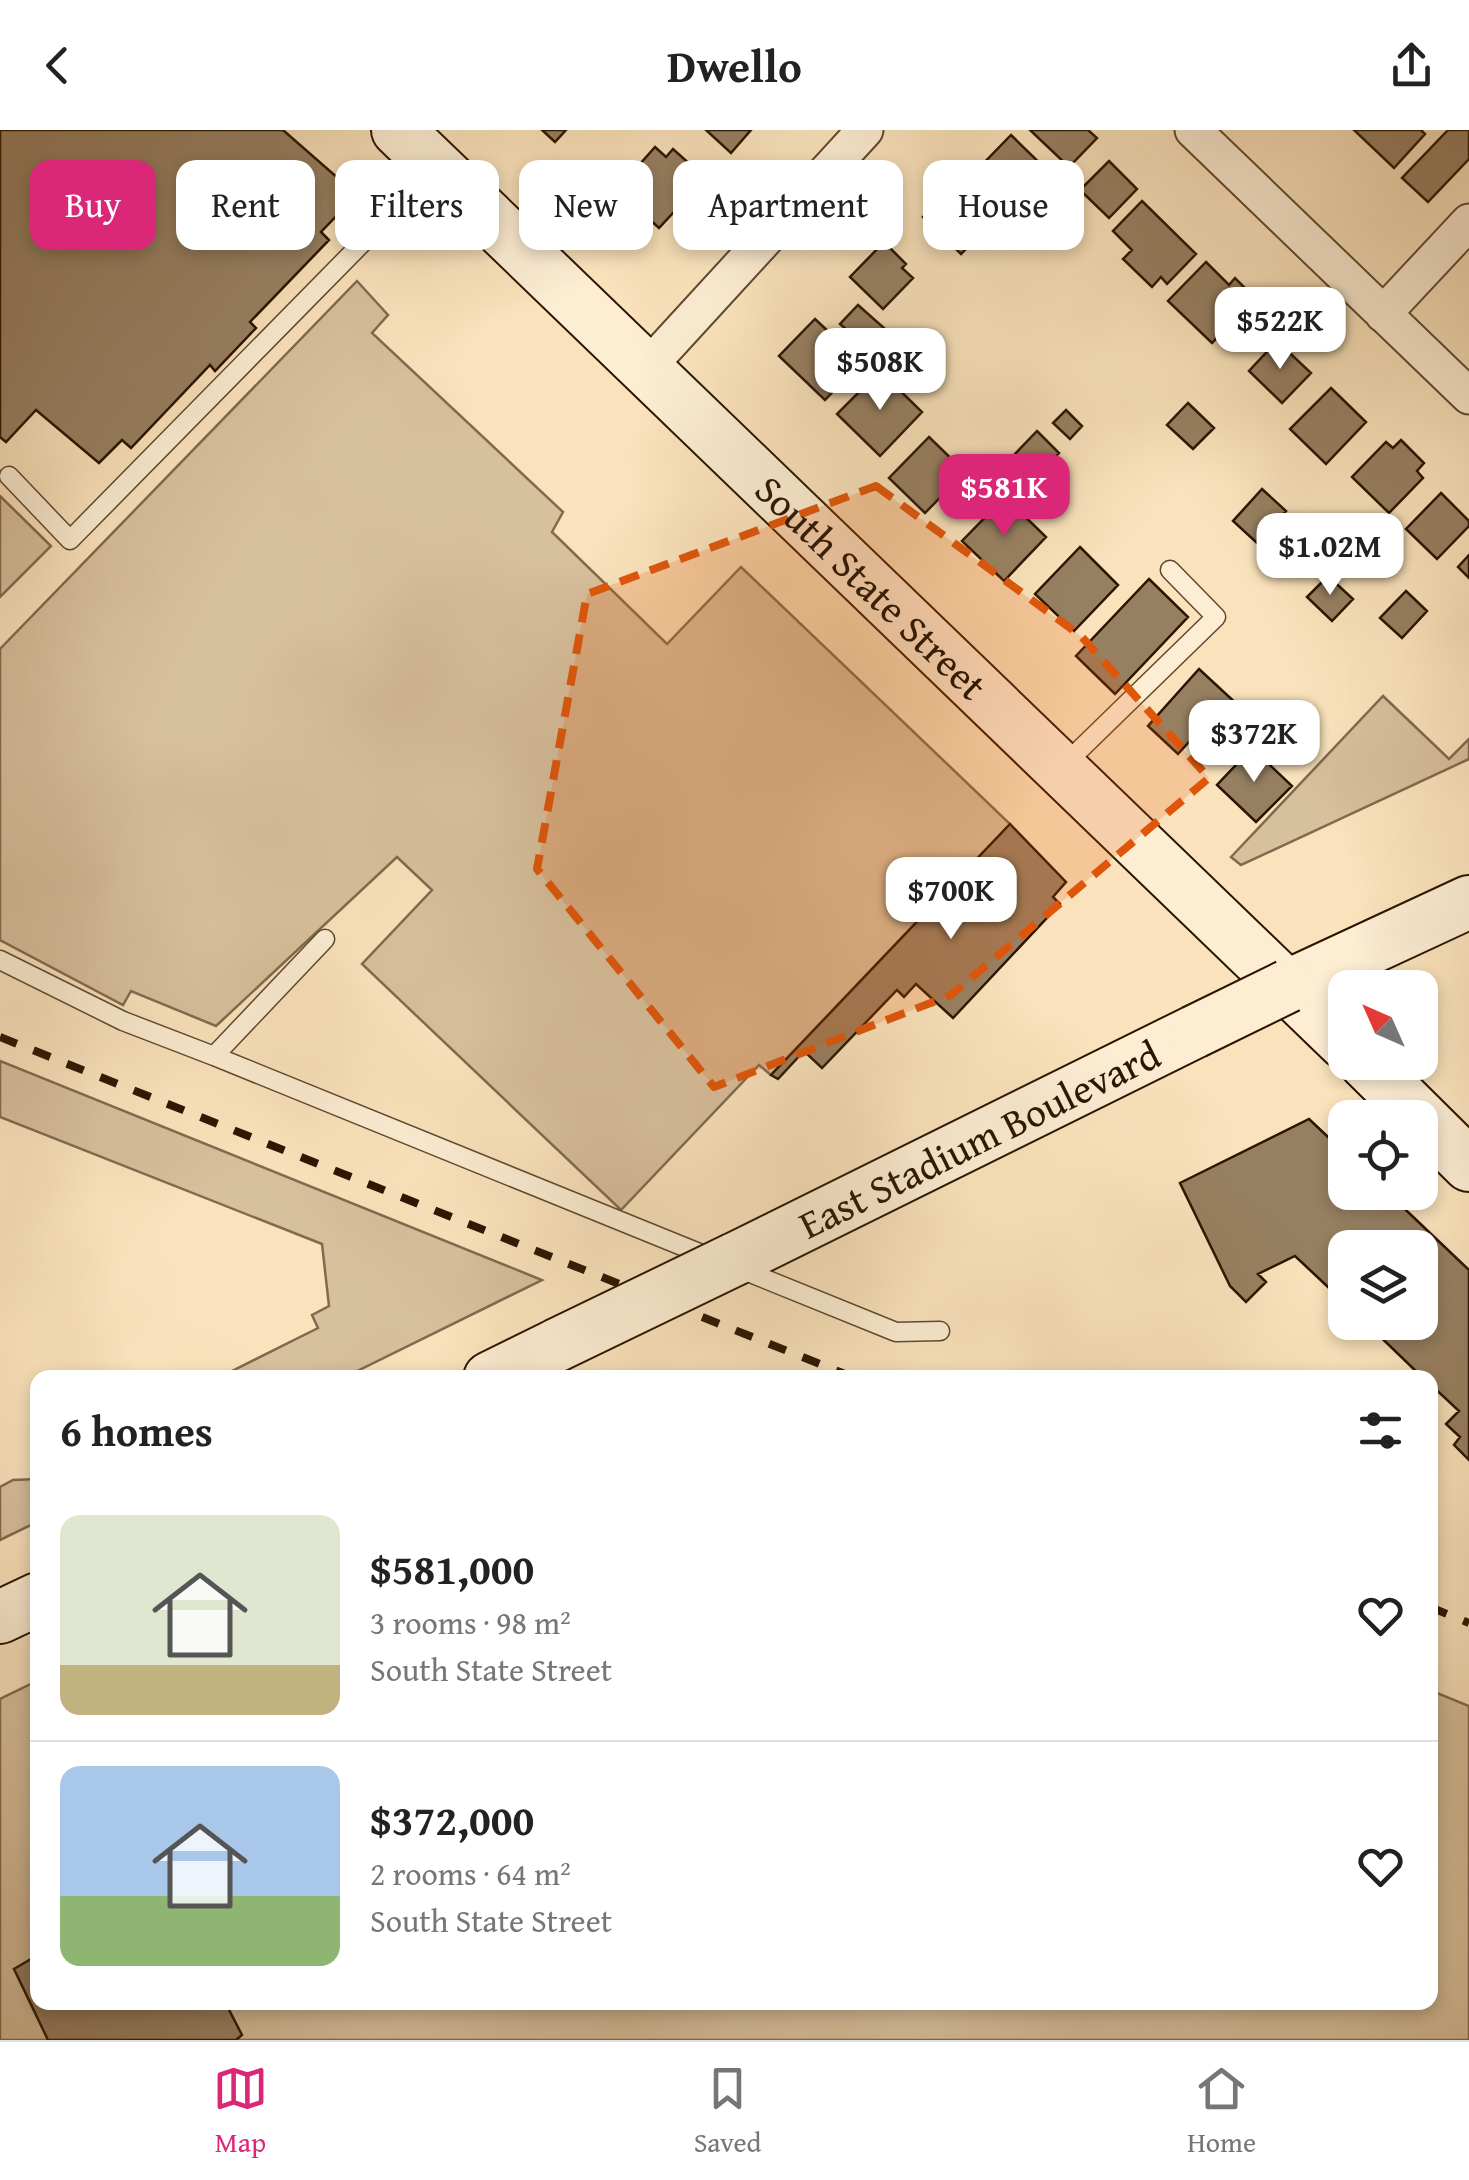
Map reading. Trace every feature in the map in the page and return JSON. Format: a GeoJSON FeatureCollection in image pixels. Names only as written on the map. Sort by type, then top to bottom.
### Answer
{"type":"FeatureCollection","features":[{"type":"Feature","properties":{"kind":"main road","name":"South State Street"},"geometry":{"type":"LineString","coordinates":[[398,130],[428,160]]}},
{"type":"Feature","properties":{"kind":"main road","name":"South State Street"},"geometry":{"type":"LineString","coordinates":[[499,229],[1328,1027]]}},
{"type":"Feature","properties":{"kind":"main road","name":"East Stadium Boulevard"},"geometry":{"type":"LineString","coordinates":[[506,1370],[1379,942],[1469,902]]}},
{"type":"Feature","properties":{"kind":"main road"},"geometry":{"type":"LineString","coordinates":[[1383,1080],[1469,1164]]}},
{"type":"Feature","properties":{"kind":"main road"},"geometry":{"type":"LineString","coordinates":[[0,1617],[30,1602]]}},
{"type":"Feature","properties":{"kind":"street"},"geometry":{"type":"LineString","coordinates":[[645,370],[865,130]]}},
{"type":"Feature","properties":{"kind":"street"},"geometry":{"type":"LineString","coordinates":[[1193,130],[1469,396]]}},
{"type":"Feature","properties":{"kind":"street"},"geometry":{"type":"LineString","coordinates":[[1384,314],[1469,222]]}},
{"type":"Feature","properties":{"kind":"lane"},"geometry":{"type":"LineString","coordinates":[[9,476],[70,540],[355,250]]}},
{"type":"Feature","properties":{"kind":"lane"},"geometry":{"type":"LineString","coordinates":[[1060,769],[1216,617],[1170,570]]}},
{"type":"Feature","properties":{"kind":"lane"},"geometry":{"type":"LineString","coordinates":[[214,1056],[325,938]]}},
{"type":"Feature","properties":{"kind":"lane"},"geometry":{"type":"LineString","coordinates":[[0,960],[123,1020],[896,1332],[940,1331]]}},
{"type":"Feature","properties":{"kind":"highlighted area"},"geometry":{"type":"Polygon","coordinates":[[[876,486],[1081,636],[1209,778],[951,995],[714,1087],[537,869],[587,594],[876,486]]]}},
{"type":"Feature","properties":{"kind":"shaded area"},"geometry":{"type":"Polygon","coordinates":[[[357,281],[388,315],[372,333],[563,512],[552,532],[667,644],[741,567],[1010,824],[771,1075],[759,1065],[621,1210],[362,964],[432,890],[397,857],[216,1026],[131,991],[123,1005],[0,940],[0,649],[357,281]]]}},
{"type":"Feature","properties":{"kind":"shaded area"},"geometry":{"type":"Polygon","coordinates":[[[0,496],[51,546],[0,597],[0,496]]]}},
{"type":"Feature","properties":{"kind":"shaded area"},"geometry":{"type":"Polygon","coordinates":[[[1383,696],[1449,759],[1469,739],[1469,759],[1241,865],[1231,857],[1383,696]]]}},
{"type":"Feature","properties":{"kind":"shaded area"},"geometry":{"type":"Polygon","coordinates":[[[0,1061],[542,1280],[359,1370],[234,1370],[318,1328],[312,1315],[329,1306],[322,1244],[0,1117],[0,1061]]]}},
{"type":"Feature","properties":{"kind":"shaded area"},"geometry":{"type":"Polygon","coordinates":[[[30,1479],[30,1525],[0,1540],[0,1487],[13,1480],[30,1479]]]}},
{"type":"Feature","properties":{"kind":"shaded area"},"geometry":{"type":"Polygon","coordinates":[[[30,1684],[30,2010],[1438,2010],[1438,1693],[1469,1706],[1469,2040],[0,2040],[0,1699],[30,1684]]]}},
{"type":"Feature","properties":{"kind":"building"},"geometry":{"type":"Polygon","coordinates":[[[0,130],[283,130],[335,176],[335,217],[321,232],[329,240],[250,322],[256,328],[215,371],[210,365],[131,448],[122,440],[99,463],[36,410],[6,442],[0,437],[0,130]]]}},
{"type":"Feature","properties":{"kind":"building"},"geometry":{"type":"Polygon","coordinates":[[[542,130],[566,130],[555,142],[542,130]]]}},
{"type":"Feature","properties":{"kind":"building"},"geometry":{"type":"Polygon","coordinates":[[[706,130],[751,130],[731,153],[706,130]]]}},
{"type":"Feature","properties":{"kind":"building"},"geometry":{"type":"Polygon","coordinates":[[[1030,130],[1088,130],[1097,138],[1076,160],[1062,160],[1030,130]]]}},
{"type":"Feature","properties":{"kind":"building"},"geometry":{"type":"Polygon","coordinates":[[[1354,130],[1421,130],[1425,134],[1394,168],[1354,130]]]}},
{"type":"Feature","properties":{"kind":"building"},"geometry":{"type":"Polygon","coordinates":[[[1448,130],[1469,130],[1469,159],[1428,202],[1402,178],[1448,130]]]}},
{"type":"Feature","properties":{"kind":"building"},"geometry":{"type":"Polygon","coordinates":[[[1011,135],[1037,160],[987,160],[1011,135]]]}},
{"type":"Feature","properties":{"kind":"building"},"geometry":{"type":"Polygon","coordinates":[[[655,147],[666,157],[673,149],[685,160],[673,160],[673,213],[659,228],[653,223],[653,160],[644,160],[655,147]]]}},
{"type":"Feature","properties":{"kind":"building"},"geometry":{"type":"Polygon","coordinates":[[[1109,161],[1137,189],[1109,218],[1084,194],[1084,186],[1109,161]]]}},
{"type":"Feature","properties":{"kind":"building"},"geometry":{"type":"Polygon","coordinates":[[[1142,201],[1196,254],[1167,284],[1161,277],[1152,287],[1123,259],[1132,250],[1113,231],[1142,201]]]}},
{"type":"Feature","properties":{"kind":"building"},"geometry":{"type":"Polygon","coordinates":[[[876,250],[892,250],[913,278],[883,309],[850,277],[876,250]]]}},
{"type":"Feature","properties":{"kind":"building"},"geometry":{"type":"Polygon","coordinates":[[[1206,262],[1229,285],[1235,278],[1255,298],[1212,343],[1168,301],[1206,262]]]}},
{"type":"Feature","properties":{"kind":"building"},"geometry":{"type":"Polygon","coordinates":[[[858,305],[884,328],[866,347],[840,324],[858,305]]]}},
{"type":"Feature","properties":{"kind":"building"},"geometry":{"type":"Polygon","coordinates":[[[815,319],[861,362],[825,400],[779,356],[815,319]]]}},
{"type":"Feature","properties":{"kind":"building"},"geometry":{"type":"Polygon","coordinates":[[[1277,341],[1311,373],[1282,403],[1249,371],[1277,341]]]}},
{"type":"Feature","properties":{"kind":"building"},"geometry":{"type":"Polygon","coordinates":[[[880,371],[922,412],[880,456],[837,414],[880,371]]]}},
{"type":"Feature","properties":{"kind":"building"},"geometry":{"type":"Polygon","coordinates":[[[1331,388],[1366,422],[1326,464],[1290,429],[1331,388]]]}},
{"type":"Feature","properties":{"kind":"building"},"geometry":{"type":"Polygon","coordinates":[[[1188,403],[1214,428],[1193,449],[1167,425],[1188,403]]]}},
{"type":"Feature","properties":{"kind":"building"},"geometry":{"type":"Polygon","coordinates":[[[1066,410],[1082,426],[1070,439],[1053,423],[1066,410]]]}},
{"type":"Feature","properties":{"kind":"building"},"geometry":{"type":"Polygon","coordinates":[[[1037,431],[1059,453],[1037,476],[1014,455],[1037,431]]]}},
{"type":"Feature","properties":{"kind":"building"},"geometry":{"type":"Polygon","coordinates":[[[929,437],[965,472],[925,513],[889,478],[929,437]]]}},
{"type":"Feature","properties":{"kind":"building"},"geometry":{"type":"Polygon","coordinates":[[[1401,440],[1424,463],[1417,471],[1423,478],[1389,513],[1352,477],[1386,442],[1393,448],[1401,440]]]}},
{"type":"Feature","properties":{"kind":"building"},"geometry":{"type":"Polygon","coordinates":[[[1262,489],[1286,511],[1257,543],[1233,521],[1262,489]]]}},
{"type":"Feature","properties":{"kind":"building"},"geometry":{"type":"Polygon","coordinates":[[[1441,493],[1469,521],[1469,526],[1437,559],[1406,529],[1441,493]]]}},
{"type":"Feature","properties":{"kind":"building"},"geometry":{"type":"Polygon","coordinates":[[[1005,497],[1046,537],[1004,581],[962,541],[1005,497]]]}},
{"type":"Feature","properties":{"kind":"building"},"geometry":{"type":"Polygon","coordinates":[[[1080,547],[1118,585],[1074,631],[1035,594],[1080,547]]]}},
{"type":"Feature","properties":{"kind":"building"},"geometry":{"type":"Polygon","coordinates":[[[1469,555],[1469,578],[1458,567],[1469,555]]]}},
{"type":"Feature","properties":{"kind":"building"},"geometry":{"type":"Polygon","coordinates":[[[1328,576],[1353,599],[1332,621],[1307,597],[1328,576]]]}},
{"type":"Feature","properties":{"kind":"building"},"geometry":{"type":"Polygon","coordinates":[[[1149,579],[1188,617],[1115,694],[1076,656],[1149,579]]]}},
{"type":"Feature","properties":{"kind":"building"},"geometry":{"type":"Polygon","coordinates":[[[1406,591],[1427,611],[1402,638],[1380,618],[1406,591]]]}},
{"type":"Feature","properties":{"kind":"building"},"geometry":{"type":"Polygon","coordinates":[[[1199,669],[1239,706],[1219,727],[1210,719],[1178,754],[1148,726],[1199,669]]]}},
{"type":"Feature","properties":{"kind":"building"},"geometry":{"type":"Polygon","coordinates":[[[1252,748],[1292,786],[1256,822],[1217,785],[1252,748]]]}},
{"type":"Feature","properties":{"kind":"building"},"geometry":{"type":"Polygon","coordinates":[[[1010,824],[1066,882],[1053,897],[1060,904],[953,1018],[916,984],[904,997],[897,990],[822,1068],[804,1051],[778,1079],[771,1075],[1010,824]]]}},
{"type":"Feature","properties":{"kind":"building"},"geometry":{"type":"Polygon","coordinates":[[[1309,1119],[1328,1137],[1328,1210],[1406,1210],[1427,1230],[1328,1230],[1328,1287],[1295,1256],[1258,1274],[1266,1282],[1246,1302],[1230,1286],[1180,1183],[1309,1119]]]}},
{"type":"Feature","properties":{"kind":"building"},"geometry":{"type":"Polygon","coordinates":[[[1438,1241],[1469,1270],[1469,1460],[1454,1445],[1460,1437],[1446,1424],[1459,1411],[1438,1391],[1438,1370],[1415,1370],[1384,1340],[1438,1340],[1438,1241]]]}},
{"type":"Feature","properties":{"kind":"building"},"geometry":{"type":"Polygon","coordinates":[[[30,1960],[30,2002],[14,1969],[30,1960]]]}},
{"type":"Feature","properties":{"kind":"building"},"geometry":{"type":"Polygon","coordinates":[[[34,2010],[229,2010],[242,2035],[236,2040],[48,2040],[34,2010]]]}},
{"type":"Feature","properties":{"kind":"railway"},"geometry":{"type":"LineString","coordinates":[[0,1037],[835,1370]]}},
{"type":"Feature","properties":{"kind":"railway"},"geometry":{"type":"LineString","coordinates":[[1438,1610],[1469,1623]]}}]}
